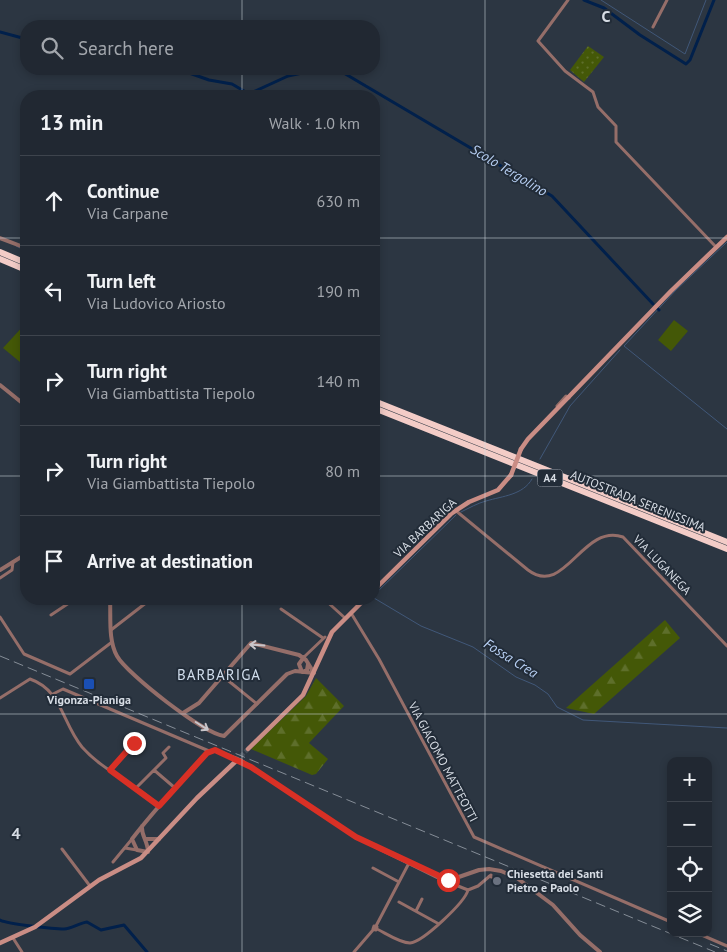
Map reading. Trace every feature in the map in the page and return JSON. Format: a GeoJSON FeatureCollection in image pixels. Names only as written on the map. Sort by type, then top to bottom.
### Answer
{"type":"FeatureCollection","features":[{"type":"Feature","properties":{"kind":"highway"},"geometry":{"type":"LineString","coordinates":[[0,252],[20,260]]}},
{"type":"Feature","properties":{"kind":"highway"},"geometry":{"type":"LineString","coordinates":[[0,259],[20,267]]}},
{"type":"Feature","properties":{"kind":"highway","name":"AUTOSTRADA SERENISSIMA"},"geometry":{"type":"LineString","coordinates":[[380,403],[727,542]]}},
{"type":"Feature","properties":{"kind":"highway","name":"AUTOSTRADA SERENISSIMA"},"geometry":{"type":"LineString","coordinates":[[380,410],[727,548]]}},
{"type":"Feature","properties":{"kind":"main road","name":"VIA BARBARIGA"},"geometry":{"type":"LineString","coordinates":[[380,584],[455,510],[498,490],[511,475],[521,449],[528,439],[570,398],[671,291],[727,237]]}},
{"type":"Feature","properties":{"kind":"main road"},"geometry":{"type":"LineString","coordinates":[[248,749],[299,699],[309,686],[332,632],[359,605]]}},
{"type":"Feature","properties":{"kind":"main road"},"geometry":{"type":"LineString","coordinates":[[0,943],[42,922],[90,886],[138,860],[148,852],[197,798],[237,760]]}},
{"type":"Feature","properties":{"kind":"street"},"geometry":{"type":"LineString","coordinates":[[568,0],[538,41],[565,71],[593,92],[598,107],[616,126],[616,142],[716,248]]}},
{"type":"Feature","properties":{"kind":"street"},"geometry":{"type":"LineString","coordinates":[[653,27],[667,0]]}},
{"type":"Feature","properties":{"kind":"street"},"geometry":{"type":"LineString","coordinates":[[0,238],[20,246]]}},
{"type":"Feature","properties":{"kind":"street"},"geometry":{"type":"LineString","coordinates":[[0,384],[20,401]]}},
{"type":"Feature","properties":{"kind":"street","name":"VIA BARBARIGA"},"geometry":{"type":"LineString","coordinates":[[557,406],[566,396],[570,398]]}},
{"type":"Feature","properties":{"kind":"street","name":"VIA LUGANEGA"},"geometry":{"type":"LineString","coordinates":[[455,510],[528,570],[542,577],[556,574],[599,537],[614,534],[623,537],[727,646]]}},
{"type":"Feature","properties":{"kind":"street"},"geometry":{"type":"LineString","coordinates":[[0,570],[20,558]]}},
{"type":"Feature","properties":{"kind":"street"},"geometry":{"type":"LineString","coordinates":[[0,578],[12,570],[13,562]]}},
{"type":"Feature","properties":{"kind":"street"},"geometry":{"type":"LineString","coordinates":[[52,615],[66,605]]}},
{"type":"Feature","properties":{"kind":"street"},"geometry":{"type":"LineString","coordinates":[[110,605],[112,642],[117,656],[126,668],[143,684],[183,713],[205,728],[224,736],[287,674],[294,671],[314,673]]}},
{"type":"Feature","properties":{"kind":"street"},"geometry":{"type":"LineString","coordinates":[[111,630],[143,605]]}},
{"type":"Feature","properties":{"kind":"street"},"geometry":{"type":"LineString","coordinates":[[331,605],[345,618]]}},
{"type":"Feature","properties":{"kind":"street"},"geometry":{"type":"LineString","coordinates":[[281,609],[324,638],[299,664],[309,686]]}},
{"type":"Feature","properties":{"kind":"street","name":"VIA GIACOMO MATTEOTTI"},"geometry":{"type":"LineString","coordinates":[[350,613],[379,659],[474,838],[667,920]]}},
{"type":"Feature","properties":{"kind":"street"},"geometry":{"type":"LineString","coordinates":[[0,617],[24,654],[70,674],[112,642]]}},
{"type":"Feature","properties":{"kind":"street"},"geometry":{"type":"LineString","coordinates":[[183,713],[199,703],[250,643],[272,647],[304,657],[314,673]]}},
{"type":"Feature","properties":{"kind":"street"},"geometry":{"type":"LineString","coordinates":[[308,664],[319,661]]}},
{"type":"Feature","properties":{"kind":"street"},"geometry":{"type":"LineString","coordinates":[[303,672],[307,670],[308,664]]}},
{"type":"Feature","properties":{"kind":"street"},"geometry":{"type":"LineString","coordinates":[[225,678],[257,704]]}},
{"type":"Feature","properties":{"kind":"street"},"geometry":{"type":"LineString","coordinates":[[0,698],[30,679],[45,685],[53,694],[81,745],[110,770],[159,806]]}},
{"type":"Feature","properties":{"kind":"street"},"geometry":{"type":"LineString","coordinates":[[53,694],[63,689],[209,751],[215,750],[237,760],[346,831],[468,890]]}},
{"type":"Feature","properties":{"kind":"street"},"geometry":{"type":"LineString","coordinates":[[110,770],[137,742]]}},
{"type":"Feature","properties":{"kind":"street"},"geometry":{"type":"LineString","coordinates":[[136,788],[167,758],[164,753],[169,747]]}},
{"type":"Feature","properties":{"kind":"street"},"geometry":{"type":"LineString","coordinates":[[113,862],[159,806],[209,751]]}},
{"type":"Feature","properties":{"kind":"street"},"geometry":{"type":"LineString","coordinates":[[154,770],[175,788]]}},
{"type":"Feature","properties":{"kind":"street"},"geometry":{"type":"LineString","coordinates":[[124,848],[148,852],[148,844],[142,826]]}},
{"type":"Feature","properties":{"kind":"street"},"geometry":{"type":"LineString","coordinates":[[133,837],[159,839]]}},
{"type":"Feature","properties":{"kind":"street"},"geometry":{"type":"LineString","coordinates":[[133,837],[140,854],[138,860]]}},
{"type":"Feature","properties":{"kind":"street"},"geometry":{"type":"LineString","coordinates":[[62,849],[90,886]]}},
{"type":"Feature","properties":{"kind":"street"},"geometry":{"type":"LineString","coordinates":[[354,952],[375,928],[409,863]]}},
{"type":"Feature","properties":{"kind":"street"},"geometry":{"type":"LineString","coordinates":[[374,868],[399,882]]}},
{"type":"Feature","properties":{"kind":"street"},"geometry":{"type":"LineString","coordinates":[[448,880],[479,870],[496,870],[506,873],[526,884],[553,905],[580,935],[600,952]]}},
{"type":"Feature","properties":{"kind":"street"},"geometry":{"type":"LineString","coordinates":[[375,928],[402,941],[412,943],[438,924],[461,902],[468,890],[478,886],[490,876],[494,879]]}},
{"type":"Feature","properties":{"kind":"street"},"geometry":{"type":"LineString","coordinates":[[416,910],[422,899]]}},
{"type":"Feature","properties":{"kind":"street"},"geometry":{"type":"LineString","coordinates":[[399,902],[438,924]]}},
{"type":"Feature","properties":{"kind":"street"},"geometry":{"type":"LineString","coordinates":[[706,937],[727,946]]}},
{"type":"Feature","properties":{"kind":"street"},"geometry":{"type":"LineString","coordinates":[[12,938],[22,952]]}},
{"type":"Feature","properties":{"kind":"street"},"geometry":{"type":"LineString","coordinates":[[590,952],[594,948]]}},
{"type":"Feature","properties":{"kind":"green space"},"geometry":{"type":"Polygon","coordinates":[[[588,46],[604,57],[584,82],[570,70],[588,46]]]}},
{"type":"Feature","properties":{"kind":"green space"},"geometry":{"type":"Polygon","coordinates":[[[674,320],[688,331],[671,351],[658,340],[674,320]]]}},
{"type":"Feature","properties":{"kind":"green space"},"geometry":{"type":"Polygon","coordinates":[[[20,330],[20,362],[3,348],[20,330]]]}},
{"type":"Feature","properties":{"kind":"green space"},"geometry":{"type":"Polygon","coordinates":[[[665,620],[680,638],[594,714],[566,708],[665,620]]]}},
{"type":"Feature","properties":{"kind":"green space"},"geometry":{"type":"Polygon","coordinates":[[[316,678],[344,706],[309,743],[328,759],[316,774],[312,775],[251,749],[306,696],[316,678]]]}},
{"type":"Feature","properties":{"kind":"waterway"},"geometry":{"type":"LineString","coordinates":[[584,0],[604,8],[640,35],[686,64],[690,60],[714,0]]}},
{"type":"Feature","properties":{"kind":"waterway"},"geometry":{"type":"LineString","coordinates":[[601,0],[685,54],[706,0]]}},
{"type":"Feature","properties":{"kind":"waterway","name":"Scolo Tergolino"},"geometry":{"type":"LineString","coordinates":[[0,32],[20,37]]}},
{"type":"Feature","properties":{"kind":"waterway","name":"Scolo Tergolino"},"geometry":{"type":"LineString","coordinates":[[195,75],[209,80],[232,84],[242,90]]}},
{"type":"Feature","properties":{"kind":"waterway","name":"Scolo Tergolino"},"geometry":{"type":"LineString","coordinates":[[258,90],[293,75]]}},
{"type":"Feature","properties":{"kind":"waterway","name":"Scolo Tergolino"},"geometry":{"type":"LineString","coordinates":[[347,75],[373,90]]}},
{"type":"Feature","properties":{"kind":"waterway","name":"Scolo Tergolino"},"geometry":{"type":"LineString","coordinates":[[380,94],[552,196],[653,304]]}},
{"type":"Feature","properties":{"kind":"waterway","name":"Scolo Tergolino"},"geometry":{"type":"LineString","coordinates":[[727,242],[676,290],[624,346],[727,429]]}},
{"type":"Feature","properties":{"kind":"waterway"},"geometry":{"type":"LineString","coordinates":[[16,246],[20,248]]}},
{"type":"Feature","properties":{"kind":"waterway","name":"Fossa Crea"},"geometry":{"type":"LineString","coordinates":[[540,459],[570,406],[620,350]]}},
{"type":"Feature","properties":{"kind":"waterway","name":"Fossa Crea"},"geometry":{"type":"LineString","coordinates":[[461,512],[483,502],[518,492],[532,479]]}},
{"type":"Feature","properties":{"kind":"waterway","name":"Fossa Crea"},"geometry":{"type":"LineString","coordinates":[[380,589],[456,515]]}},
{"type":"Feature","properties":{"kind":"waterway","name":"Fossa Crea"},"geometry":{"type":"LineString","coordinates":[[380,602],[421,626],[473,647],[516,677],[535,685],[548,694],[557,707],[583,720],[727,728]]}},
{"type":"Feature","properties":{"kind":"waterway"},"geometry":{"type":"LineString","coordinates":[[0,920],[21,925],[64,929],[87,922],[101,930],[124,925],[147,952]]}},
{"type":"Feature","properties":{"kind":"tunnel"},"geometry":{"type":"LineString","coordinates":[[236,761],[248,749]]}},
{"type":"Feature","properties":{"kind":"railway"},"geometry":{"type":"LineString","coordinates":[[0,656],[715,952]]}},
{"type":"Feature","properties":{"kind":"railway"},"geometry":{"type":"LineString","coordinates":[[710,944],[727,951]]}},
{"type":"Feature","properties":{"kind":"place","name":"Vigonza-Pianiga"},"geometry":{"type":"Point","coordinates":[89,684]}},
{"type":"Feature","properties":{"kind":"place","name":"Chiesetta dei Santi Pietro e Paolo"},"geometry":{"type":"Point","coordinates":[497,881]}},
{"type":"Feature","properties":{"kind":"district","name":"BARBARIGA"},"geometry":{"type":"Point","coordinates":[219,675]}},
{"type":"Feature","properties":{"kind":"route"},"geometry":{"type":"LineString","coordinates":[[134,743],[110,770],[159,806],[207,753],[215,750],[240,760],[356,837],[437,877],[448,880]]}}]}
